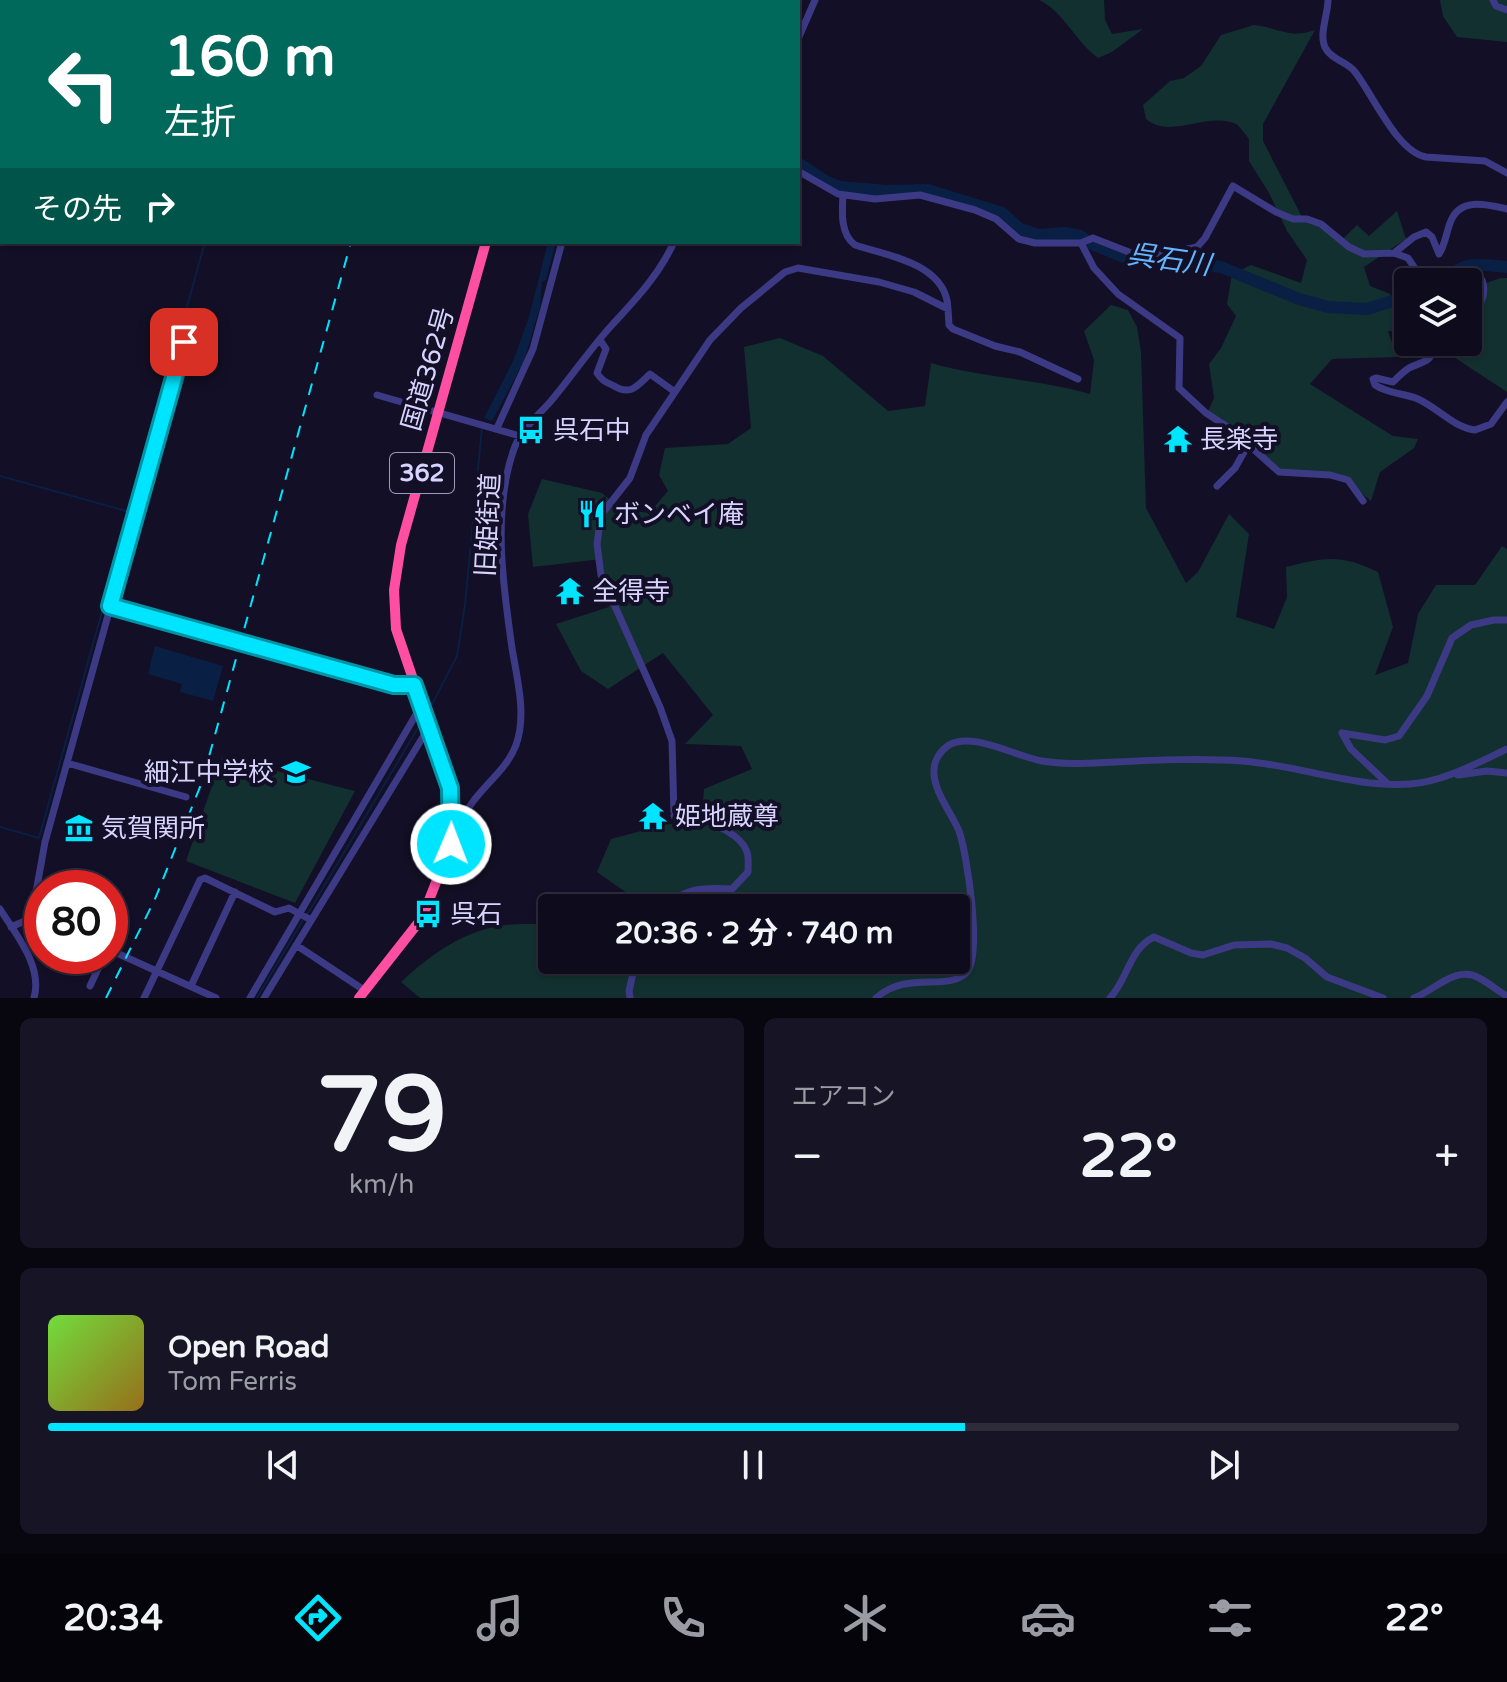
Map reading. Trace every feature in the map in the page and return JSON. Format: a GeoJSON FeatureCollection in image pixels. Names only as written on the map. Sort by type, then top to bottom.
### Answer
{"type":"FeatureCollection","features":[{"type":"Feature","properties":{"kind":"highway","name":"国道362号"},"geometry":{"type":"LineString","coordinates":[[362,994],[422,918],[451,844],[450,788],[396,629],[394,590],[401,545],[485,244]]}},
{"type":"Feature","properties":{"kind":"street"},"geometry":{"type":"LineString","coordinates":[[800,34],[815,0]]}},
{"type":"Feature","properties":{"kind":"street"},"geometry":{"type":"LineString","coordinates":[[1328,0],[1322,38],[1325,48],[1354,69],[1387,123],[1419,156],[1485,161],[1507,173]]}},
{"type":"Feature","properties":{"kind":"street"},"geometry":{"type":"LineString","coordinates":[[1493,0],[1496,6],[1507,10]]}},
{"type":"Feature","properties":{"kind":"street"},"geometry":{"type":"LineString","coordinates":[[800,172],[822,187],[843,195],[875,199],[920,195],[975,210],[996,219],[1019,239],[1035,243],[1082,242],[1093,238],[1134,254],[1164,254],[1197,247],[1233,186],[1276,212],[1321,224],[1349,247],[1364,254],[1394,253],[1408,258],[1415,268]]}},
{"type":"Feature","properties":{"kind":"street"},"geometry":{"type":"LineString","coordinates":[[843,195],[843,222],[848,240],[936,276],[946,292],[949,325],[953,329],[995,346],[1020,352],[1078,379]]}},
{"type":"Feature","properties":{"kind":"street"},"geometry":{"type":"LineString","coordinates":[[1394,253],[1414,237],[1426,232],[1432,237],[1439,254],[1455,213],[1468,205],[1507,209]]}},
{"type":"Feature","properties":{"kind":"street"},"geometry":{"type":"LineString","coordinates":[[1082,242],[1094,268],[1118,294],[1180,338],[1179,388],[1206,413],[1232,430],[1279,472],[1330,475],[1348,480],[1363,501]]}},
{"type":"Feature","properties":{"kind":"street"},"geometry":{"type":"LineString","coordinates":[[495,428],[533,349],[561,244]]}},
{"type":"Feature","properties":{"kind":"street","name":"旧姫街道"},"geometry":{"type":"LineString","coordinates":[[451,844],[472,804],[506,764],[520,730],[520,702],[501,555],[504,498],[513,453],[520,436],[636,301],[673,244]]}},
{"type":"Feature","properties":{"kind":"street"},"geometry":{"type":"LineString","coordinates":[[682,894],[704,887],[732,889],[748,872],[747,853],[741,841],[702,820],[674,816],[672,741],[601,575],[597,544],[601,515],[630,478],[646,435],[710,340],[775,279],[798,268],[902,288],[935,300],[948,309]]}},
{"type":"Feature","properties":{"kind":"street"},"geometry":{"type":"LineString","coordinates":[[1482,280],[1485,284],[1482,299]]}},
{"type":"Feature","properties":{"kind":"street"},"geometry":{"type":"LineString","coordinates":[[600,340],[606,349],[597,373],[601,379],[624,392],[633,390],[650,374],[675,392]]}},
{"type":"Feature","properties":{"kind":"street"},"geometry":{"type":"LineString","coordinates":[[39,870],[184,342]]}},
{"type":"Feature","properties":{"kind":"street"},"geometry":{"type":"LineString","coordinates":[[1432,356],[1425,364],[1409,369],[1393,382],[1373,379],[1375,385],[1393,395],[1415,398],[1468,429],[1475,430],[1491,424],[1507,402]]}},
{"type":"Feature","properties":{"kind":"street"},"geometry":{"type":"LineString","coordinates":[[377,395],[520,436]]}},
{"type":"Feature","properties":{"kind":"street"},"geometry":{"type":"LineString","coordinates":[[1217,486],[1235,468],[1248,445]]}},
{"type":"Feature","properties":{"kind":"street"},"geometry":{"type":"LineString","coordinates":[[110,606],[394,685],[414,685]]}},
{"type":"Feature","properties":{"kind":"street"},"geometry":{"type":"LineString","coordinates":[[1507,620],[1471,625],[1452,638],[1427,696],[1399,736],[1385,740],[1342,733],[1351,749],[1388,785],[1414,784],[1456,772],[1507,749]]}},
{"type":"Feature","properties":{"kind":"street"},"geometry":{"type":"LineString","coordinates":[[250,998],[421,706]]}},
{"type":"Feature","properties":{"kind":"street"},"geometry":{"type":"LineString","coordinates":[[264,998],[429,727]]}},
{"type":"Feature","properties":{"kind":"street"},"geometry":{"type":"LineString","coordinates":[[876,998],[886,989],[903,983],[954,981],[968,972],[974,959],[968,873],[960,834],[935,782],[934,767],[940,753],[950,744],[968,740],[1041,761],[1075,763],[1239,761],[1414,788],[1463,774],[1487,771],[1507,773]]}},
{"type":"Feature","properties":{"kind":"street"},"geometry":{"type":"LineString","coordinates":[[67,763],[186,797]]}},
{"type":"Feature","properties":{"kind":"street"},"geometry":{"type":"LineString","coordinates":[[144,998],[200,880],[205,878],[275,912],[289,908],[311,920]]}},
{"type":"Feature","properties":{"kind":"street"},"geometry":{"type":"LineString","coordinates":[[191,986],[235,892]]}},
{"type":"Feature","properties":{"kind":"street"},"geometry":{"type":"LineString","coordinates":[[0,909],[35,971],[37,986],[34,998]]}},
{"type":"Feature","properties":{"kind":"street"},"geometry":{"type":"LineString","coordinates":[[11,927],[24,922]]}},
{"type":"Feature","properties":{"kind":"street"},"geometry":{"type":"LineString","coordinates":[[1110,998],[1117,991],[1135,952],[1154,937],[1203,955],[1234,945],[1271,944],[1287,948],[1305,958],[1327,977],[1383,998]]}},
{"type":"Feature","properties":{"kind":"street"},"geometry":{"type":"LineString","coordinates":[[296,945],[362,994]]}},
{"type":"Feature","properties":{"kind":"street"},"geometry":{"type":"LineString","coordinates":[[128,958],[216,998]]}},
{"type":"Feature","properties":{"kind":"street"},"geometry":{"type":"LineString","coordinates":[[90,986],[96,974]]}},
{"type":"Feature","properties":{"kind":"street"},"geometry":{"type":"LineString","coordinates":[[630,998],[633,974]]}},
{"type":"Feature","properties":{"kind":"street"},"geometry":{"type":"LineString","coordinates":[[1414,998],[1426,994],[1452,976],[1463,974],[1477,976],[1507,996]]}},
{"type":"Feature","properties":{"kind":"green space"},"geometry":{"type":"Polygon","coordinates":[[[1039,0],[1104,0],[1105,20],[1112,34],[1143,29],[1112,52],[1098,58],[1055,11],[1039,0]]]}},
{"type":"Feature","properties":{"kind":"green space"},"geometry":{"type":"Polygon","coordinates":[[[1440,0],[1507,0],[1507,42],[1457,37],[1443,16],[1440,0]]]}},
{"type":"Feature","properties":{"kind":"green space"},"geometry":{"type":"Polygon","coordinates":[[[1254,25],[1291,33],[1315,30],[1263,124],[1263,141],[1301,215],[1341,241],[1357,225],[1369,236],[1397,211],[1406,239],[1364,267],[1370,286],[1390,294],[1394,301],[1394,331],[1388,331],[1394,356],[1397,357],[1332,359],[1310,384],[1393,436],[1418,439],[1414,448],[1380,472],[1371,501],[1344,479],[1279,472],[1237,435],[1206,416],[1214,398],[1209,364],[1221,348],[1236,316],[1227,304],[1232,274],[1251,265],[1301,283],[1307,260],[1287,231],[1249,161],[1249,139],[1238,125],[1213,121],[1167,127],[1146,119],[1143,105],[1170,81],[1184,78],[1201,66],[1221,35],[1254,25]]]}},
{"type":"Feature","properties":{"kind":"green space"},"geometry":{"type":"Polygon","coordinates":[[[1507,278],[1507,392],[1452,356],[1482,356],[1482,284],[1507,278]]]}},
{"type":"Feature","properties":{"kind":"green space"},"geometry":{"type":"Polygon","coordinates":[[[1111,305],[1128,310],[1137,327],[1141,352],[1146,508],[1186,583],[1198,572],[1229,514],[1249,534],[1236,617],[1274,629],[1287,597],[1286,567],[1333,559],[1365,566],[1378,572],[1393,627],[1375,675],[1408,663],[1418,614],[1436,585],[1475,585],[1502,546],[1507,549],[1507,998],[420,998],[401,982],[456,941],[488,929],[523,924],[538,925],[538,974],[970,974],[970,894],[628,894],[597,872],[611,839],[702,815],[704,789],[752,769],[741,746],[685,744],[713,715],[663,653],[608,689],[581,671],[556,624],[609,607],[602,559],[533,567],[528,514],[542,479],[602,493],[621,509],[649,513],[668,491],[659,475],[665,448],[728,444],[751,428],[744,347],[780,338],[823,356],[888,411],[925,406],[931,363],[1090,394],[1094,360],[1084,331],[1111,305]]]}},
{"type":"Feature","properties":{"kind":"green space"},"geometry":{"type":"Polygon","coordinates":[[[222,757],[355,791],[295,903],[186,861],[222,757]]]}},
{"type":"Feature","properties":{"kind":"water"},"geometry":{"type":"Polygon","coordinates":[[[547,244],[555,244],[546,280],[542,282],[540,307],[524,361],[492,421],[484,418],[513,361],[529,317],[547,244]]]}},
{"type":"Feature","properties":{"kind":"water"},"geometry":{"type":"Polygon","coordinates":[[[155,646],[223,666],[213,701],[180,692],[182,684],[148,674],[155,646]]]}},
{"type":"Feature","properties":{"kind":"waterway","name":"呉石川"},"geometry":{"type":"LineString","coordinates":[[800,164],[840,187],[928,190],[1002,213],[1020,229],[1038,235],[1064,233],[1080,236],[1126,258],[1221,267],[1299,299],[1328,307],[1367,309],[1394,300]]}},
{"type":"Feature","properties":{"kind":"waterway"},"geometry":{"type":"LineString","coordinates":[[0,827],[39,838],[204,244]]}},
{"type":"Feature","properties":{"kind":"waterway","name":"呉石川"},"geometry":{"type":"LineString","coordinates":[[1463,268],[1473,265],[1507,267]]}},
{"type":"Feature","properties":{"kind":"waterway"},"geometry":{"type":"LineString","coordinates":[[428,712],[457,656],[465,605],[482,427]]}},
{"type":"Feature","properties":{"kind":"waterway"},"geometry":{"type":"LineString","coordinates":[[0,476],[130,512]]}},
{"type":"Feature","properties":{"kind":"waterway"},"geometry":{"type":"LineString","coordinates":[[307,915],[422,721]]}},
{"type":"Feature","properties":{"kind":"waterway"},"geometry":{"type":"LineString","coordinates":[[257,998],[303,920]]}},
{"type":"Feature","properties":{"kind":"railway"},"geometry":{"type":"LineString","coordinates":[[106,998],[155,899],[202,782],[350,244]]}},
{"type":"Feature","properties":{"kind":"place","name":"呉石中"},"geometry":{"type":"Point","coordinates":[531,430]}},
{"type":"Feature","properties":{"kind":"place","name":"長楽寺"},"geometry":{"type":"Point","coordinates":[1178,439]}},
{"type":"Feature","properties":{"kind":"place","name":"ボンベイ庵"},"geometry":{"type":"Point","coordinates":[592,514]}},
{"type":"Feature","properties":{"kind":"place","name":"全得寺"},"geometry":{"type":"Point","coordinates":[570,591]}},
{"type":"Feature","properties":{"kind":"place","name":"細江中学校"},"geometry":{"type":"Point","coordinates":[296,772]}},
{"type":"Feature","properties":{"kind":"place","name":"姫地蔵尊"},"geometry":{"type":"Point","coordinates":[653,816]}},
{"type":"Feature","properties":{"kind":"place","name":"気賀関所"},"geometry":{"type":"Point","coordinates":[79,828]}},
{"type":"Feature","properties":{"kind":"place","name":"呉石"},"geometry":{"type":"Point","coordinates":[428,914]}},
{"type":"Feature","properties":{"kind":"route"},"geometry":{"type":"LineString","coordinates":[[184,342],[110,606],[394,685],[414,685],[450,788],[451,844]]}}]}
